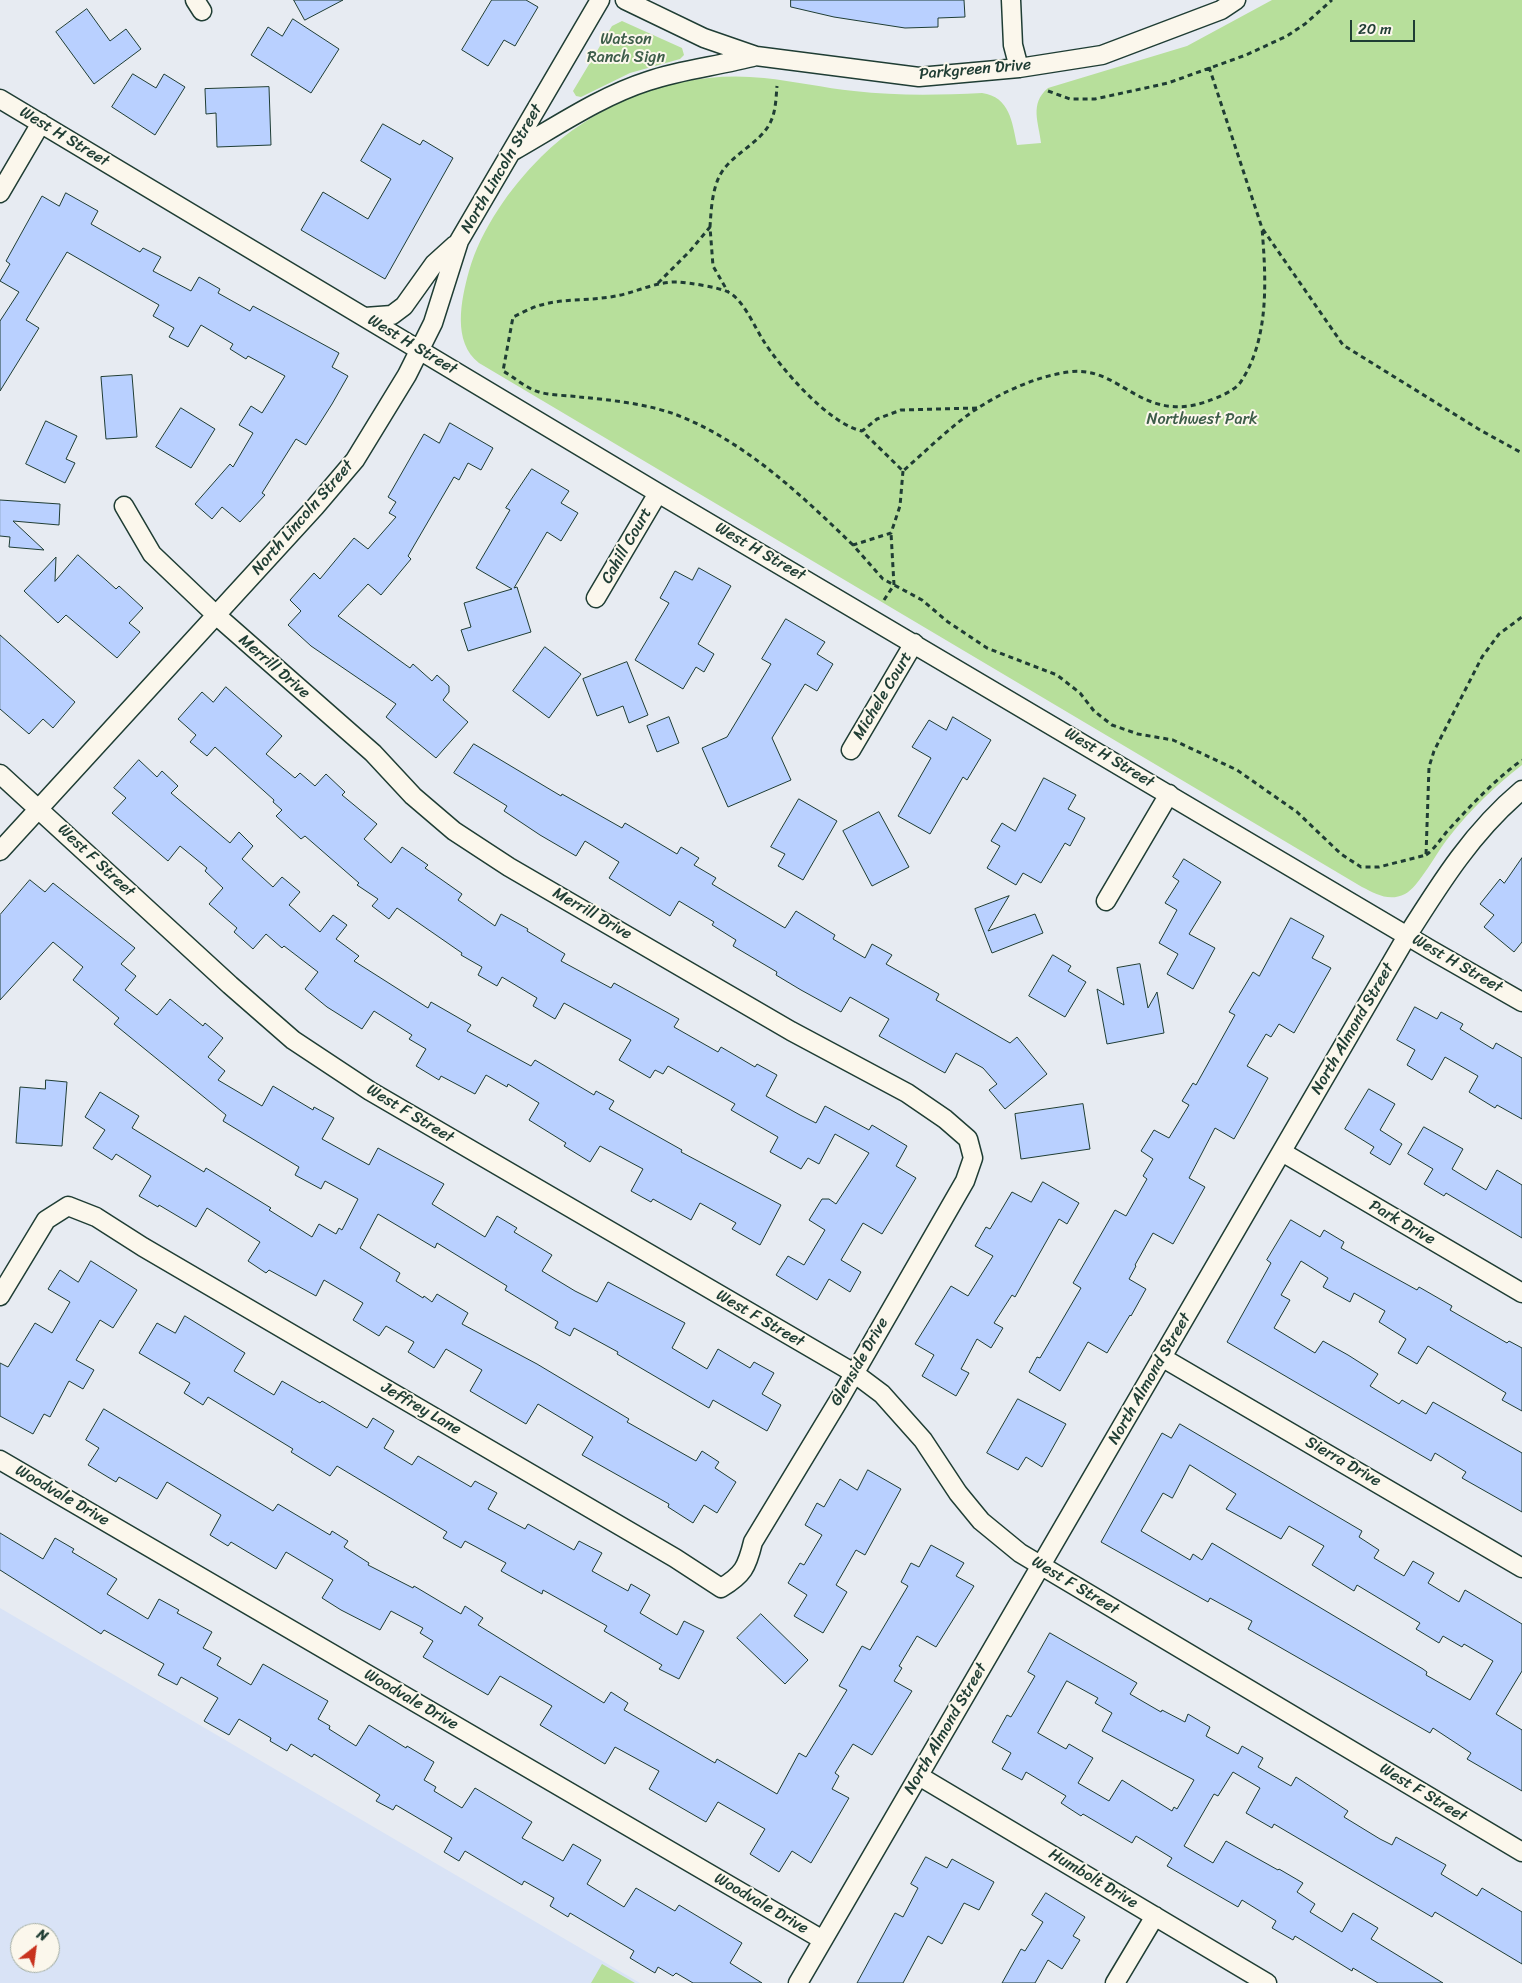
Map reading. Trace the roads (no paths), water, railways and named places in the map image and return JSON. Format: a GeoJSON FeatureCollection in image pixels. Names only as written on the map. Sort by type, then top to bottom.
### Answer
{"type":"FeatureCollection","features":[{"type":"Feature","properties":{"kind":"street","name":"North Lincoln Street"},"geometry":{"type":"LineString","coordinates":[[0,851],[338,481],[384,413],[421,350],[433,323],[459,241],[600,0]]}},
{"type":"Feature","properties":{"kind":"street","name":"Parkgreen Drive"},"geometry":{"type":"LineString","coordinates":[[625,0],[704,38],[756,56],[919,77],[1019,68],[1102,55],[1221,10],[1236,0]]}},
{"type":"Feature","properties":{"kind":"street"},"geometry":{"type":"LineString","coordinates":[[1010,0],[1013,44],[1019,68]]}},
{"type":"Feature","properties":{"kind":"street"},"geometry":{"type":"LineString","coordinates":[[513,151],[606,99],[634,86],[658,78],[715,67],[756,56]]}},
{"type":"Feature","properties":{"kind":"street","name":"West H Street"},"geometry":{"type":"LineString","coordinates":[[0,99],[658,493],[1522,1002]]}},
{"type":"Feature","properties":{"kind":"street"},"geometry":{"type":"LineString","coordinates":[[0,193],[41,123]]}},
{"type":"Feature","properties":{"kind":"street"},"geometry":{"type":"LineString","coordinates":[[365,317],[392,315],[404,306],[434,264],[459,241]]}},
{"type":"Feature","properties":{"kind":"street","name":"Cahill Court"},"geometry":{"type":"LineString","coordinates":[[596,598],[658,493]]}},
{"type":"Feature","properties":{"kind":"street","name":"Merrill Drive"},"geometry":{"type":"LineString","coordinates":[[124,506],[152,554],[216,615],[373,753],[413,796],[454,831],[509,866],[791,1031],[907,1093],[945,1118],[968,1139],[973,1158],[965,1181]]}},
{"type":"Feature","properties":{"kind":"street","name":"Michele Court"},"geometry":{"type":"LineString","coordinates":[[851,750],[914,643]]}},
{"type":"Feature","properties":{"kind":"street","name":"West F Street"},"geometry":{"type":"LineString","coordinates":[[0,774],[230,985],[293,1040],[370,1091],[854,1373],[882,1394],[910,1425],[958,1493],[981,1521],[1020,1553],[1522,1852]]}},
{"type":"Feature","properties":{"kind":"street","name":"North Almond Street"},"geometry":{"type":"LineString","coordinates":[[798,1983],[1408,936],[1441,883],[1473,838],[1502,806],[1522,790]]}},
{"type":"Feature","properties":{"kind":"street"},"geometry":{"type":"LineString","coordinates":[[1106,901],[1169,794]]}},
{"type":"Feature","properties":{"kind":"street","name":"Park Drive"},"geometry":{"type":"LineString","coordinates":[[1282,1152],[1522,1293]]}},
{"type":"Feature","properties":{"kind":"street","name":"Glenside Drive"},"geometry":{"type":"LineString","coordinates":[[753,1542],[854,1373],[965,1181]]}},
{"type":"Feature","properties":{"kind":"street","name":"Jeffrey Lane"},"geometry":{"type":"LineString","coordinates":[[0,1296],[46,1220],[68,1206],[96,1217],[152,1252],[675,1558],[721,1588],[738,1578],[748,1564],[753,1542]]}},
{"type":"Feature","properties":{"kind":"street","name":"Sierra Drive"},"geometry":{"type":"LineString","coordinates":[[1163,1358],[1522,1568]]}},
{"type":"Feature","properties":{"kind":"street","name":"Woodvale Drive"},"geometry":{"type":"LineString","coordinates":[[0,1460],[823,1940]]}},
{"type":"Feature","properties":{"kind":"street","name":"Humbolt Drive"},"geometry":{"type":"LineString","coordinates":[[919,1776],[1267,1983]]}},
{"type":"Feature","properties":{"kind":"street"},"geometry":{"type":"LineString","coordinates":[[1115,1983],[1155,1916]]}},
{"type":"Feature","properties":{"kind":"park label","name":"Watson Ranch Sign"},"geometry":{"type":"Point","coordinates":[626,49]}},
{"type":"Feature","properties":{"kind":"park label","name":"Northwest Park"},"geometry":{"type":"Point","coordinates":[1202,420]}}]}
